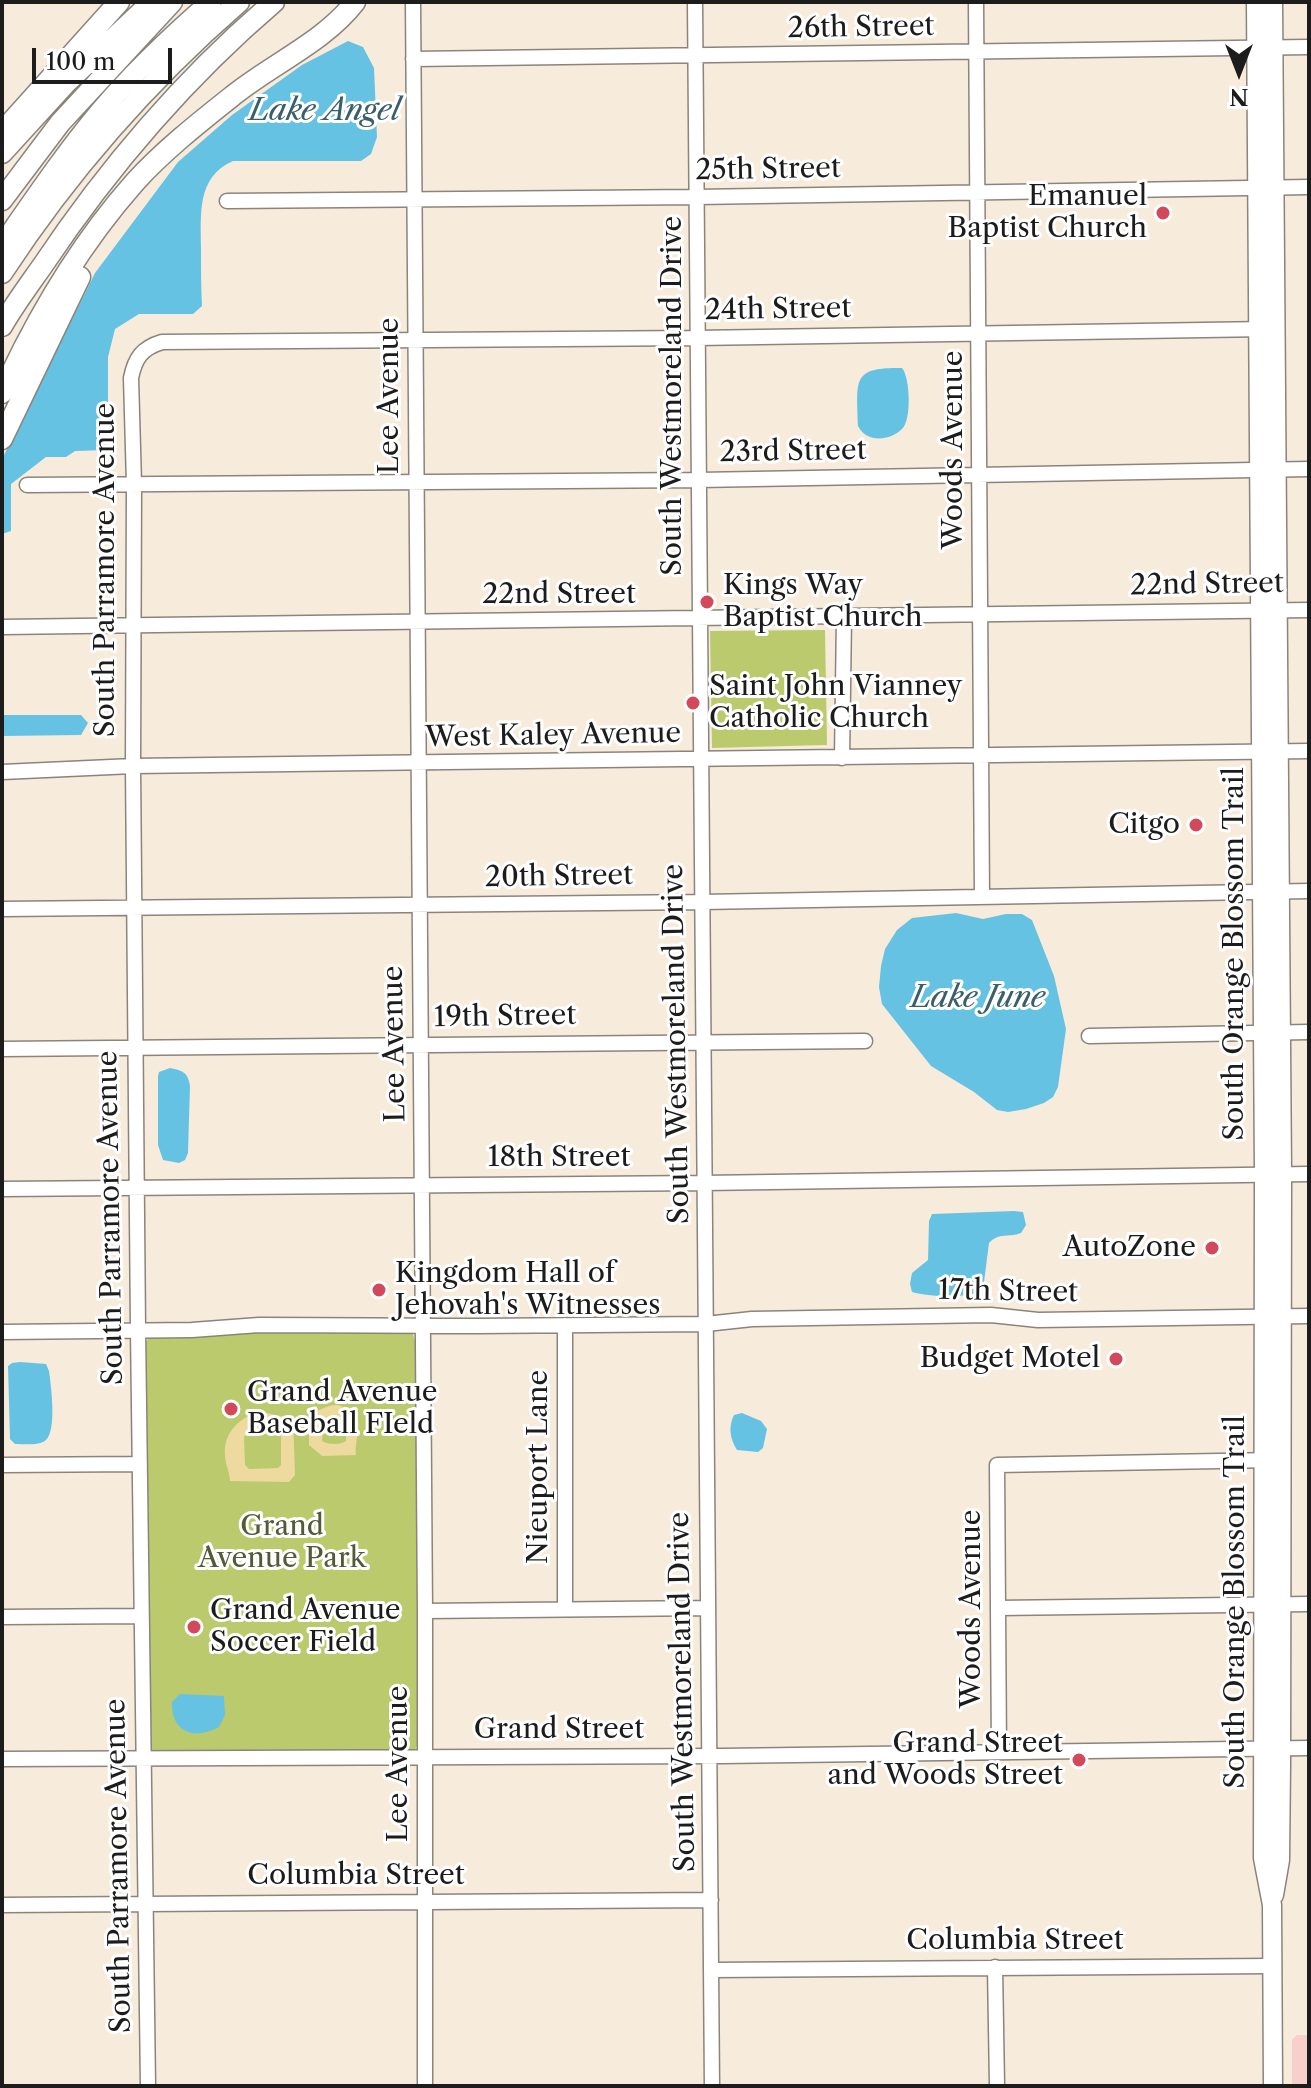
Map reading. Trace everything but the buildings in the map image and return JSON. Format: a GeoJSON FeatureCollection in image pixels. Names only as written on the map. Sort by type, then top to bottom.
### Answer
{"type":"FeatureCollection","features":[{"type":"Feature","properties":{"kind":"highway"},"geometry":{"type":"LineString","coordinates":[[78,47],[113,2]]}},
{"type":"Feature","properties":{"kind":"highway"},"geometry":{"type":"LineString","coordinates":[[2,132],[119,2]]}},
{"type":"Feature","properties":{"kind":"highway"},"geometry":{"type":"LineString","coordinates":[[2,153],[66,83],[152,2]]}},
{"type":"Feature","properties":{"kind":"highway"},"geometry":{"type":"LineString","coordinates":[[2,200],[60,123],[172,2]]}},
{"type":"Feature","properties":{"kind":"highway"},"geometry":{"type":"LineString","coordinates":[[2,246],[102,110],[173,36],[211,2]]}},
{"type":"Feature","properties":{"kind":"highway"},"geometry":{"type":"LineString","coordinates":[[2,273],[58,194],[135,101],[239,2]]}},
{"type":"Feature","properties":{"kind":"highway"},"geometry":{"type":"LineString","coordinates":[[2,326],[81,209],[180,93],[274,2]]}},
{"type":"Feature","properties":{"kind":"highway"},"geometry":{"type":"LineString","coordinates":[[2,393],[42,315],[109,213],[158,159],[235,93],[341,19],[355,2]]}},
{"type":"Feature","properties":{"kind":"highway"},"geometry":{"type":"LineString","coordinates":[[341,19],[351,18],[372,2]]}},
{"type":"Feature","properties":{"kind":"highway"},"geometry":{"type":"LineString","coordinates":[[2,439],[78,280],[117,218],[206,119]]}},
{"type":"Feature","properties":{"kind":"highway"},"geometry":{"type":"LineString","coordinates":[[2,365],[72,238],[81,209]]}},
{"type":"Feature","properties":{"kind":"main road","name":"South Orange Blossom Trail"},"geometry":{"type":"LineString","coordinates":[[1256,2],[1265,47]]}},
{"type":"Feature","properties":{"kind":"main road","name":"South Orange Blossom Trail"},"geometry":{"type":"LineString","coordinates":[[1273,2],[1265,47],[1273,1174],[1272,1749],[1263,1858],[1272,1905],[1273,2086]]}},
{"type":"Feature","properties":{"kind":"street","name":"Lee Avenue"},"geometry":{"type":"LineString","coordinates":[[413,2],[426,1757],[425,2086]]}},
{"type":"Feature","properties":{"kind":"street","name":"South Westmoreland Drive"},"geometry":{"type":"LineString","coordinates":[[695,2],[712,2086]]}},
{"type":"Feature","properties":{"kind":"street","name":"Woods Avenue"},"geometry":{"type":"LineString","coordinates":[[976,2],[982,897]]}},
{"type":"Feature","properties":{"kind":"street","name":"26th Street"},"geometry":{"type":"LineString","coordinates":[[413,59],[1309,47]]}},
{"type":"Feature","properties":{"kind":"street","name":"25th Street"},"geometry":{"type":"LineString","coordinates":[[227,201],[1309,187]]}},
{"type":"Feature","properties":{"kind":"street","name":"24th Street"},"geometry":{"type":"LineString","coordinates":[[141,353],[149,346],[162,342],[697,338],[1266,328]]}},
{"type":"Feature","properties":{"kind":"street","name":"South Parramore Avenue"},"geometry":{"type":"LineString","coordinates":[[141,353],[131,378],[135,1047],[148,2086]]}},
{"type":"Feature","properties":{"kind":"street","name":"23rd Street"},"geometry":{"type":"LineString","coordinates":[[27,485],[699,480],[1309,469]]}},
{"type":"Feature","properties":{"kind":"street","name":"22nd Street"},"geometry":{"type":"LineString","coordinates":[[2,627],[1309,610]]}},
{"type":"Feature","properties":{"kind":"street"},"geometry":{"type":"LineString","coordinates":[[842,758],[844,617]]}},
{"type":"Feature","properties":{"kind":"street","name":"West Kaley Avenue"},"geometry":{"type":"LineString","coordinates":[[133,766],[1309,751]]}},
{"type":"Feature","properties":{"kind":"street"},"geometry":{"type":"LineString","coordinates":[[2,762],[133,766]]}},
{"type":"Feature","properties":{"kind":"street"},"geometry":{"type":"LineString","coordinates":[[2,772],[133,766]]}},
{"type":"Feature","properties":{"kind":"street","name":"20th Street"},"geometry":{"type":"LineString","coordinates":[[2,909],[702,902],[1309,891]]}},
{"type":"Feature","properties":{"kind":"street"},"geometry":{"type":"LineString","coordinates":[[1089,1036],[1309,1032]]}},
{"type":"Feature","properties":{"kind":"street","name":"19th Street"},"geometry":{"type":"LineString","coordinates":[[2,1049],[865,1041]]}},
{"type":"Feature","properties":{"kind":"street","name":"18th Street"},"geometry":{"type":"LineString","coordinates":[[2,1189],[1309,1174]]}},
{"type":"Feature","properties":{"kind":"street","name":"17th Street"},"geometry":{"type":"LineString","coordinates":[[2,1332],[192,1330],[259,1325],[706,1324],[752,1319],[991,1315],[1038,1320],[1309,1316]]}},
{"type":"Feature","properties":{"kind":"street","name":"Nieuport Lane"},"geometry":{"type":"LineString","coordinates":[[565,1325],[565,1609]]}},
{"type":"Feature","properties":{"kind":"street","name":"Woods Avenue"},"geometry":{"type":"LineString","coordinates":[[999,1752],[997,1465],[1272,1460]]}},
{"type":"Feature","properties":{"kind":"street"},"geometry":{"type":"LineString","coordinates":[[2,1465],[140,1464]]}},
{"type":"Feature","properties":{"kind":"street"},"geometry":{"type":"LineString","coordinates":[[998,1608],[1309,1604]]}},
{"type":"Feature","properties":{"kind":"street"},"geometry":{"type":"LineString","coordinates":[[425,1611],[708,1608]]}},
{"type":"Feature","properties":{"kind":"street"},"geometry":{"type":"LineString","coordinates":[[2,1617],[141,1616]]}},
{"type":"Feature","properties":{"kind":"street","name":"Grand Street"},"geometry":{"type":"LineString","coordinates":[[2,1759],[710,1756],[1309,1748]]}},
{"type":"Feature","properties":{"kind":"street","name":"Columbia Street"},"geometry":{"type":"LineString","coordinates":[[2,1905],[711,1900]]}},
{"type":"Feature","properties":{"kind":"street","name":"Columbia Street"},"geometry":{"type":"LineString","coordinates":[[711,1970],[1272,1966]]}},
{"type":"Feature","properties":{"kind":"street"},"geometry":{"type":"LineString","coordinates":[[995,1967],[997,2086]]}},
{"type":"Feature","properties":{"kind":"shaded area"},"geometry":{"type":"Polygon","coordinates":[[[1297,2035],[1309,2035],[1309,2086],[1292,2086],[1292,2040],[1297,2035]]]}},
{"type":"Feature","properties":{"kind":"green space"},"geometry":{"type":"Polygon","coordinates":[[[825,630],[827,745],[712,748],[710,631],[825,630]]]}},
{"type":"Feature","properties":{"kind":"green space","name":"Grand Avenue Park"},"geometry":{"type":"Polygon","coordinates":[[[258,1330],[412,1331],[416,1344],[419,1742],[415,1750],[158,1754],[149,1743],[146,1342],[149,1337],[258,1330]]]}},
{"type":"Feature","properties":{"kind":"sand"},"geometry":{"type":"Polygon","coordinates":[[[333,1405],[354,1413],[357,1419],[356,1455],[322,1456],[309,1445],[309,1412],[333,1405]],[[343,1419],[324,1420],[322,1441],[334,1444],[346,1441],[346,1422],[343,1419]]]}},
{"type":"Feature","properties":{"kind":"sand"},"geometry":{"type":"Polygon","coordinates":[[[253,1414],[293,1416],[295,1475],[289,1482],[230,1481],[225,1458],[227,1440],[234,1427],[253,1414]],[[249,1431],[244,1437],[245,1465],[249,1469],[278,1468],[281,1465],[281,1435],[277,1431],[249,1431]]]}},
{"type":"Feature","properties":{"kind":"water","name":"Lake Angel"},"geometry":{"type":"Polygon","coordinates":[[[348,41],[363,47],[374,68],[377,137],[371,154],[361,161],[233,161],[212,177],[201,210],[202,306],[193,314],[139,314],[115,329],[108,357],[108,450],[75,451],[66,457],[46,457],[11,484],[11,531],[2,534],[2,459],[95,273],[178,162],[232,115],[302,65],[348,41]]]}},
{"type":"Feature","properties":{"kind":"water"},"geometry":{"type":"Polygon","coordinates":[[[902,368],[909,398],[905,424],[891,436],[872,438],[858,426],[860,379],[873,370],[902,368]]]}},
{"type":"Feature","properties":{"kind":"water"},"geometry":{"type":"Polygon","coordinates":[[[2,715],[81,715],[88,723],[81,735],[2,736],[2,715]]]}},
{"type":"Feature","properties":{"kind":"water","name":"Lake June"},"geometry":{"type":"Polygon","coordinates":[[[956,913],[983,919],[1022,914],[1032,920],[1054,976],[1066,1029],[1058,1087],[1053,1097],[1044,1103],[1008,1112],[997,1110],[931,1066],[882,1004],[879,987],[881,966],[885,949],[897,930],[912,918],[956,913]]]}},
{"type":"Feature","properties":{"kind":"water"},"geometry":{"type":"Polygon","coordinates":[[[170,1068],[184,1073],[190,1086],[188,1153],[185,1160],[179,1163],[163,1160],[158,1145],[158,1076],[159,1072],[170,1068]]]}},
{"type":"Feature","properties":{"kind":"water"},"geometry":{"type":"Polygon","coordinates":[[[1023,1212],[1026,1225],[1021,1233],[989,1243],[983,1290],[948,1296],[912,1292],[912,1273],[928,1260],[932,1214],[1023,1212]]]}},
{"type":"Feature","properties":{"kind":"water"},"geometry":{"type":"Polygon","coordinates":[[[20,1362],[46,1364],[49,1371],[51,1427],[46,1440],[39,1443],[15,1444],[10,1439],[8,1366],[20,1362]]]}},
{"type":"Feature","properties":{"kind":"water"},"geometry":{"type":"Polygon","coordinates":[[[742,1413],[761,1421],[767,1429],[763,1448],[758,1452],[737,1450],[733,1442],[732,1419],[734,1415],[742,1413]]]}},
{"type":"Feature","properties":{"kind":"water"},"geometry":{"type":"Polygon","coordinates":[[[180,1694],[224,1696],[225,1715],[219,1727],[193,1733],[180,1727],[175,1721],[172,1702],[180,1694]]]}},
{"type":"Feature","properties":{"kind":"place","name":"Emanuel Baptist Church"},"geometry":{"type":"Point","coordinates":[1163,213]}},
{"type":"Feature","properties":{"kind":"place","name":"Kings Way Baptist Church"},"geometry":{"type":"Point","coordinates":[707,602]}},
{"type":"Feature","properties":{"kind":"place","name":"Saint John Vianney Catholic Church"},"geometry":{"type":"Point","coordinates":[693,703]}},
{"type":"Feature","properties":{"kind":"place","name":"Citgo"},"geometry":{"type":"Point","coordinates":[1196,825]}},
{"type":"Feature","properties":{"kind":"place","name":"AutoZone"},"geometry":{"type":"Point","coordinates":[1212,1248]}},
{"type":"Feature","properties":{"kind":"place","name":"Kingdom Hall of Jehovah's Witnesses"},"geometry":{"type":"Point","coordinates":[379,1290]}},
{"type":"Feature","properties":{"kind":"place","name":"Budget Motel"},"geometry":{"type":"Point","coordinates":[1116,1359]}},
{"type":"Feature","properties":{"kind":"place","name":"Grand Avenue Baseball FIeld"},"geometry":{"type":"Point","coordinates":[231,1409]}},
{"type":"Feature","properties":{"kind":"place","name":"Grand Avenue Soccer Field"},"geometry":{"type":"Point","coordinates":[194,1627]}},
{"type":"Feature","properties":{"kind":"place","name":"Grand Street and Woods Street"},"geometry":{"type":"Point","coordinates":[1079,1760]}}]}
